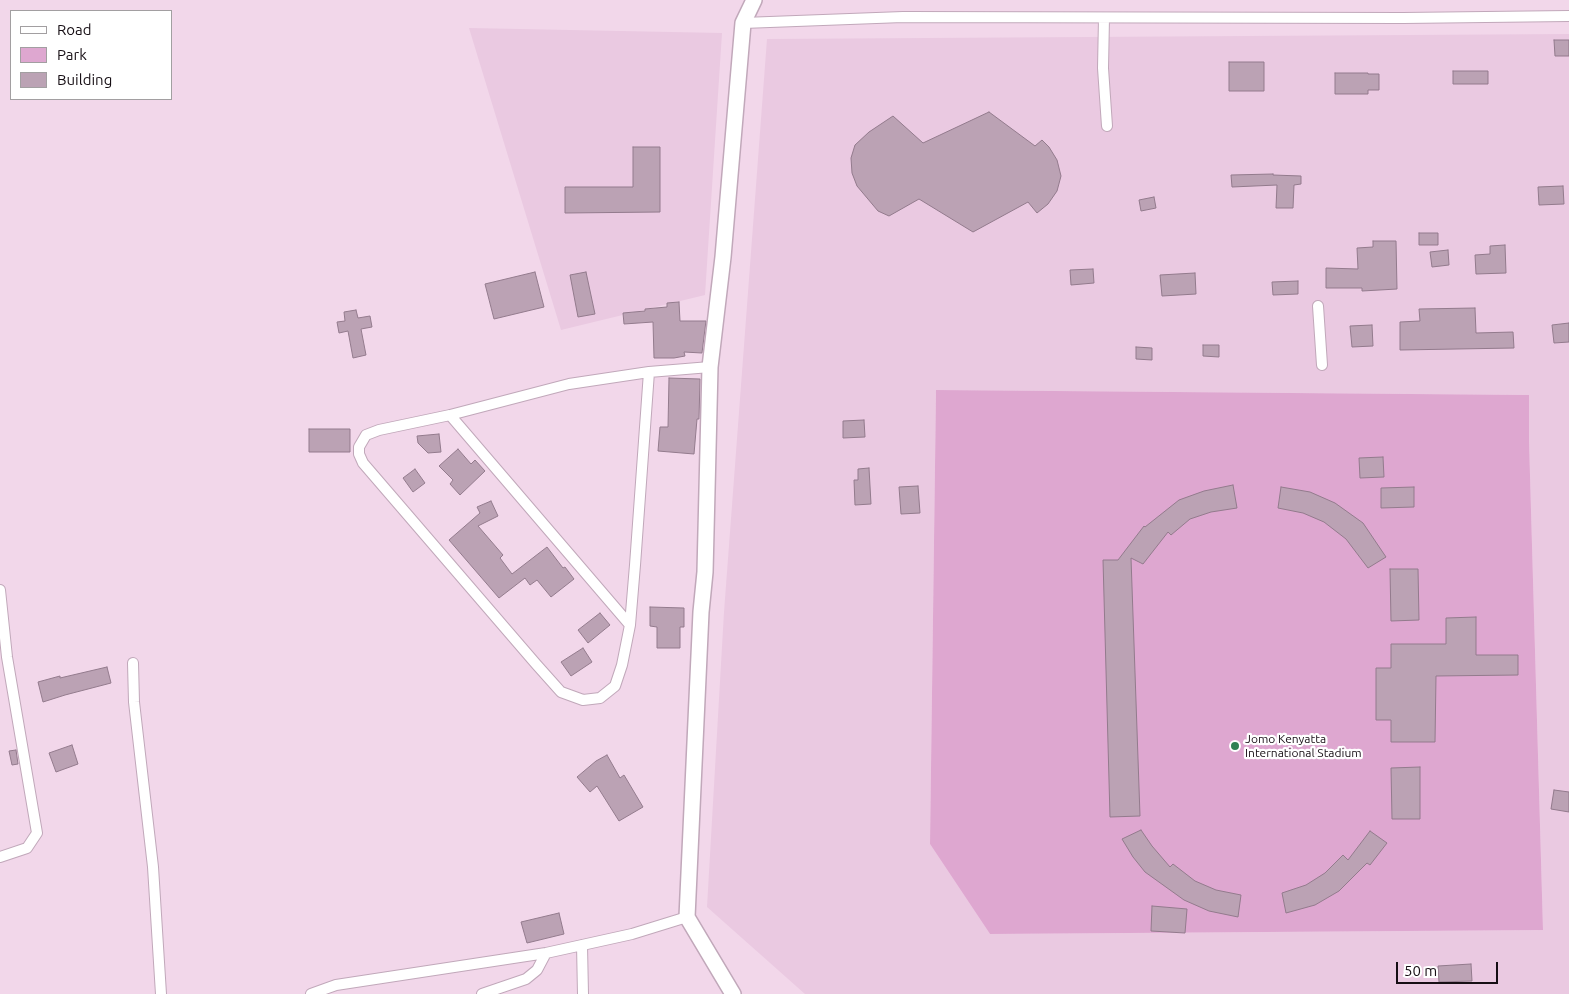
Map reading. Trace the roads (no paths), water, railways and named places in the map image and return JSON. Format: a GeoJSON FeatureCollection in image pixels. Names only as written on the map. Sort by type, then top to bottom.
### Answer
{"type":"FeatureCollection","features":[{"type":"Feature","properties":{"kind":"street"},"geometry":{"type":"LineString","coordinates":[[734,994],[687,917],[701,612],[705,572],[710,368],[723,257],[743,23],[754,0]]}},
{"type":"Feature","properties":{"kind":"street"},"geometry":{"type":"LineString","coordinates":[[743,23],[902,17],[1404,18],[1569,16]]}},
{"type":"Feature","properties":{"kind":"street"},"geometry":{"type":"LineString","coordinates":[[1104,18],[1103,68],[1107,126]]}},
{"type":"Feature","properties":{"kind":"street"},"geometry":{"type":"LineString","coordinates":[[1318,306],[1322,365]]}},
{"type":"Feature","properties":{"kind":"street"},"geometry":{"type":"LineString","coordinates":[[649,372],[630,626],[622,665],[615,686],[600,698],[583,700],[561,692],[363,463],[358,448],[366,435],[379,430],[450,415],[569,384],[649,372],[710,368]]}},
{"type":"Feature","properties":{"kind":"street"},"geometry":{"type":"LineString","coordinates":[[450,415],[630,626]]}},
{"type":"Feature","properties":{"kind":"street"},"geometry":{"type":"LineString","coordinates":[[0,590],[6,657],[37,833],[27,848],[0,857]]}},
{"type":"Feature","properties":{"kind":"street"},"geometry":{"type":"LineString","coordinates":[[133,663],[134,702],[153,867],[161,994]]}},
{"type":"Feature","properties":{"kind":"street"},"geometry":{"type":"LineString","coordinates":[[311,994],[336,985],[546,953],[632,934],[687,917]]}},
{"type":"Feature","properties":{"kind":"street"},"geometry":{"type":"LineString","coordinates":[[582,945],[583,994]]}},
{"type":"Feature","properties":{"kind":"street"},"geometry":{"type":"LineString","coordinates":[[482,994],[526,979],[537,970],[546,953]]}},
{"type":"Feature","properties":{"kind":"place","name":"Jomo Kenyatta International Stadium"},"geometry":{"type":"Point","coordinates":[1235,746]}}]}
